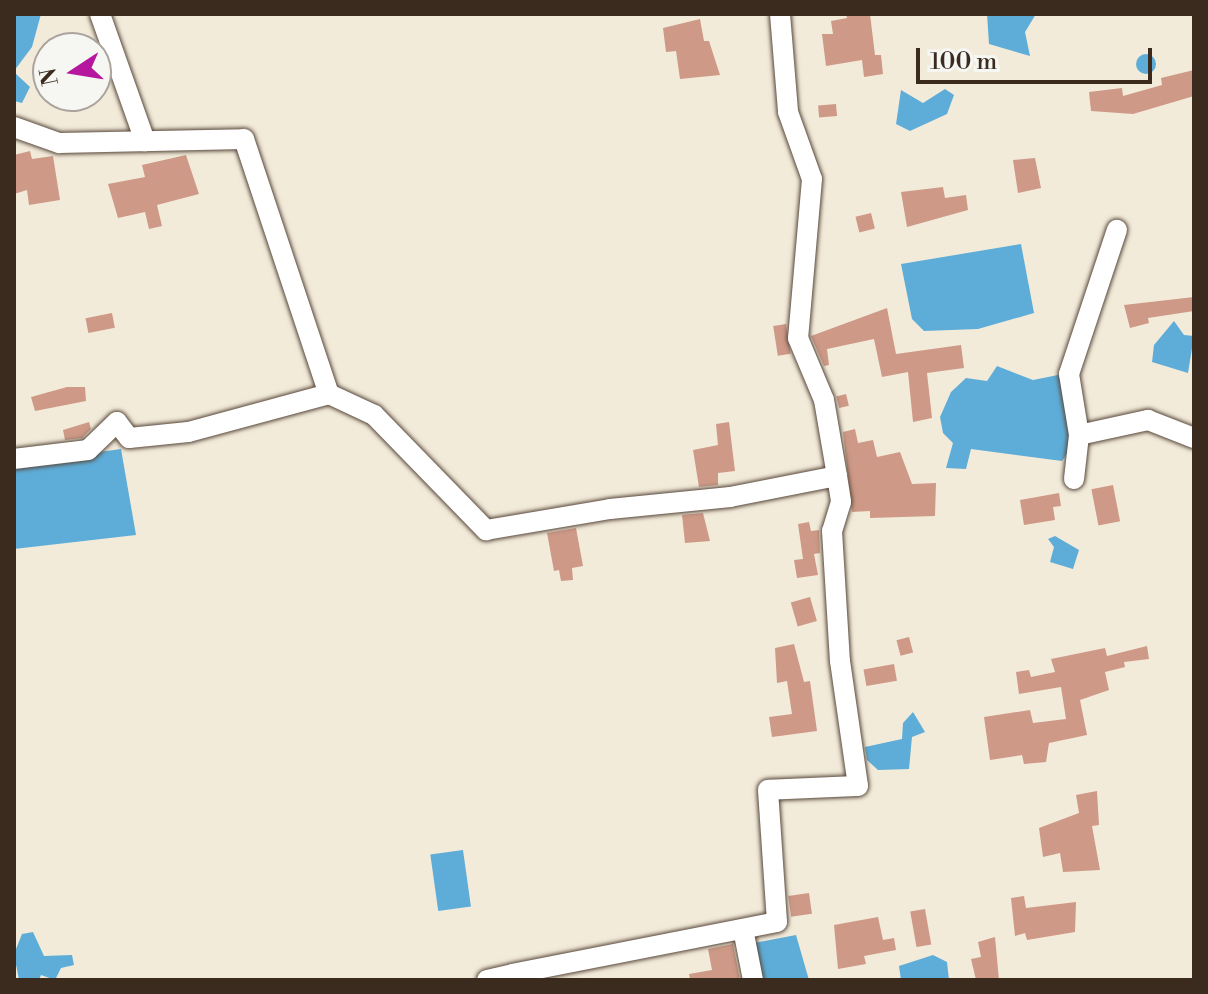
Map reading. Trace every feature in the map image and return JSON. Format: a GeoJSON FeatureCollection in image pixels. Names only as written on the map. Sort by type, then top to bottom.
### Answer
{"type":"FeatureCollection","features":[{"type":"Feature","properties":{"kind":"street"},"geometry":{"type":"LineString","coordinates":[[100,14],[145,141]]}},
{"type":"Feature","properties":{"kind":"street"},"geometry":{"type":"LineString","coordinates":[[487,980],[777,922],[768,790],[858,786],[837,618],[832,531],[841,502],[824,400],[798,338],[812,179],[788,112],[780,14]]}},
{"type":"Feature","properties":{"kind":"street"},"geometry":{"type":"LineString","coordinates":[[14,127],[59,143],[244,139],[329,394]]}},
{"type":"Feature","properties":{"kind":"street"},"geometry":{"type":"LineString","coordinates":[[1074,479],[1079,435],[1069,374],[1117,230]]}},
{"type":"Feature","properties":{"kind":"street"},"geometry":{"type":"LineString","coordinates":[[14,459],[88,450],[117,422],[129,438],[188,432],[329,394],[374,415],[486,530],[610,509],[730,497],[837,476]]}},
{"type":"Feature","properties":{"kind":"street"},"geometry":{"type":"LineString","coordinates":[[1079,435],[1148,420],[1194,438]]}},
{"type":"Feature","properties":{"kind":"street"},"geometry":{"type":"LineString","coordinates":[[743,929],[753,980]]}},
{"type":"Feature","properties":{"kind":"water"},"geometry":{"type":"Polygon","coordinates":[[[14,14],[41,14],[36,32],[32,32],[32,47],[14,71],[14,14]]]}},
{"type":"Feature","properties":{"kind":"water"},"geometry":{"type":"Polygon","coordinates":[[[987,14],[1036,14],[1025,32],[1030,56],[989,44],[987,14]]]}},
{"type":"Feature","properties":{"kind":"water"},"geometry":{"type":"Polygon","coordinates":[[[1146,54],[1153,57],[1156,64],[1153,71],[1146,74],[1139,71],[1136,64],[1139,57],[1146,54]]]}},
{"type":"Feature","properties":{"kind":"water"},"geometry":{"type":"Polygon","coordinates":[[[14,72],[30,87],[22,103],[14,101],[14,72]]]}},
{"type":"Feature","properties":{"kind":"water"},"geometry":{"type":"Polygon","coordinates":[[[945,89],[954,95],[947,114],[910,131],[896,124],[901,90],[923,103],[945,89]]]}},
{"type":"Feature","properties":{"kind":"water"},"geometry":{"type":"Polygon","coordinates":[[[1021,244],[1034,313],[978,329],[924,331],[912,319],[901,264],[1021,244]]]}},
{"type":"Feature","properties":{"kind":"water"},"geometry":{"type":"Polygon","coordinates":[[[1174,321],[1184,335],[1194,336],[1188,373],[1152,362],[1154,345],[1174,321]]]}},
{"type":"Feature","properties":{"kind":"water"},"geometry":{"type":"Polygon","coordinates":[[[997,366],[1033,380],[1063,374],[1073,445],[1062,461],[971,449],[966,469],[946,468],[953,443],[943,433],[940,417],[951,392],[966,378],[987,381],[997,366]]]}},
{"type":"Feature","properties":{"kind":"water"},"geometry":{"type":"Polygon","coordinates":[[[121,449],[136,535],[14,549],[14,464],[121,449]]]}},
{"type":"Feature","properties":{"kind":"water"},"geometry":{"type":"Polygon","coordinates":[[[1055,536],[1079,550],[1073,569],[1050,562],[1054,547],[1048,539],[1055,536]]]}},
{"type":"Feature","properties":{"kind":"water"},"geometry":{"type":"Polygon","coordinates":[[[913,712],[925,732],[912,737],[909,769],[878,770],[867,760],[865,747],[902,739],[903,723],[913,712]]]}},
{"type":"Feature","properties":{"kind":"water"},"geometry":{"type":"Polygon","coordinates":[[[463,850],[471,906],[438,911],[430,855],[463,850]]]}},
{"type":"Feature","properties":{"kind":"water"},"geometry":{"type":"Polygon","coordinates":[[[33,932],[44,956],[72,955],[74,965],[61,968],[55,980],[41,975],[39,980],[19,980],[14,954],[22,934],[33,932]]]}},
{"type":"Feature","properties":{"kind":"water"},"geometry":{"type":"Polygon","coordinates":[[[796,935],[809,980],[763,980],[754,943],[796,935]]]}},
{"type":"Feature","properties":{"kind":"water"},"geometry":{"type":"Polygon","coordinates":[[[933,955],[947,962],[949,980],[901,980],[899,966],[933,955]]]}},
{"type":"Feature","properties":{"kind":"building"},"geometry":{"type":"Polygon","coordinates":[[[846,14],[870,14],[875,55],[881,55],[883,74],[864,77],[862,60],[826,66],[822,34],[833,34],[831,21],[847,18],[846,14]]]}},
{"type":"Feature","properties":{"kind":"building"},"geometry":{"type":"Polygon","coordinates":[[[700,19],[704,41],[709,41],[720,75],[680,79],[676,51],[666,52],[663,28],[700,19]]]}},
{"type":"Feature","properties":{"kind":"building"},"geometry":{"type":"Polygon","coordinates":[[[1194,70],[1194,96],[1133,114],[1091,111],[1089,92],[1122,88],[1123,96],[1162,85],[1161,78],[1194,70]]]}},
{"type":"Feature","properties":{"kind":"building"},"geometry":{"type":"Polygon","coordinates":[[[836,104],[837,116],[819,118],[818,106],[836,104]]]}},
{"type":"Feature","properties":{"kind":"building"},"geometry":{"type":"Polygon","coordinates":[[[30,151],[32,159],[53,156],[60,200],[29,205],[27,190],[14,194],[14,155],[30,151]]]}},
{"type":"Feature","properties":{"kind":"building"},"geometry":{"type":"Polygon","coordinates":[[[186,155],[199,194],[157,205],[162,226],[149,229],[145,212],[118,218],[108,184],[145,177],[142,165],[186,155]]]}},
{"type":"Feature","properties":{"kind":"building"},"geometry":{"type":"Polygon","coordinates":[[[1035,158],[1041,188],[1018,193],[1013,160],[1035,158]]]}},
{"type":"Feature","properties":{"kind":"building"},"geometry":{"type":"Polygon","coordinates":[[[943,187],[945,198],[966,195],[968,210],[907,227],[901,192],[943,187]]]}},
{"type":"Feature","properties":{"kind":"building"},"geometry":{"type":"Polygon","coordinates":[[[871,213],[875,229],[859,232],[855,217],[871,213]]]}},
{"type":"Feature","properties":{"kind":"building"},"geometry":{"type":"Polygon","coordinates":[[[1194,297],[1194,311],[1148,318],[1149,323],[1130,328],[1124,305],[1194,297]]]}},
{"type":"Feature","properties":{"kind":"building"},"geometry":{"type":"Polygon","coordinates":[[[887,308],[896,354],[961,345],[964,368],[927,373],[932,418],[913,422],[908,372],[882,377],[874,339],[827,349],[829,365],[824,366],[811,336],[887,308]]]}},
{"type":"Feature","properties":{"kind":"building"},"geometry":{"type":"Polygon","coordinates":[[[112,313],[115,328],[88,333],[85,318],[112,313]]]}},
{"type":"Feature","properties":{"kind":"building"},"geometry":{"type":"Polygon","coordinates":[[[786,324],[791,354],[778,356],[773,326],[786,324]]]}},
{"type":"Feature","properties":{"kind":"building"},"geometry":{"type":"Polygon","coordinates":[[[67,387],[85,387],[86,401],[35,411],[31,397],[67,387]]]}},
{"type":"Feature","properties":{"kind":"building"},"geometry":{"type":"Polygon","coordinates":[[[846,394],[849,406],[839,408],[836,396],[846,394]]]}},
{"type":"Feature","properties":{"kind":"building"},"geometry":{"type":"Polygon","coordinates":[[[89,422],[91,429],[82,438],[65,440],[63,430],[89,422]]]}},
{"type":"Feature","properties":{"kind":"building"},"geometry":{"type":"Polygon","coordinates":[[[729,422],[735,471],[718,473],[718,485],[699,487],[693,450],[718,445],[716,424],[729,422]]]}},
{"type":"Feature","properties":{"kind":"building"},"geometry":{"type":"Polygon","coordinates":[[[855,429],[858,443],[873,440],[877,457],[900,452],[912,484],[936,483],[935,516],[870,518],[870,511],[852,512],[843,432],[855,429]]]}},
{"type":"Feature","properties":{"kind":"building"},"geometry":{"type":"Polygon","coordinates":[[[1113,485],[1120,521],[1098,526],[1091,489],[1113,485]]]}},
{"type":"Feature","properties":{"kind":"building"},"geometry":{"type":"Polygon","coordinates":[[[1059,493],[1061,506],[1053,507],[1055,520],[1024,525],[1020,500],[1059,493]]]}},
{"type":"Feature","properties":{"kind":"building"},"geometry":{"type":"Polygon","coordinates":[[[703,513],[710,541],[685,543],[682,515],[703,513]]]}},
{"type":"Feature","properties":{"kind":"building"},"geometry":{"type":"Polygon","coordinates":[[[809,522],[811,531],[819,530],[820,553],[814,554],[818,575],[797,578],[794,560],[803,559],[798,524],[809,522]]]}},
{"type":"Feature","properties":{"kind":"building"},"geometry":{"type":"Polygon","coordinates":[[[576,528],[583,566],[572,568],[573,580],[561,581],[559,570],[554,571],[547,533],[576,528]]]}},
{"type":"Feature","properties":{"kind":"building"},"geometry":{"type":"Polygon","coordinates":[[[810,597],[817,621],[798,627],[791,603],[810,597]]]}},
{"type":"Feature","properties":{"kind":"building"},"geometry":{"type":"Polygon","coordinates":[[[909,637],[913,652],[901,656],[896,640],[909,637]]]}},
{"type":"Feature","properties":{"kind":"building"},"geometry":{"type":"Polygon","coordinates":[[[794,644],[804,682],[810,681],[817,731],[772,737],[769,717],[792,714],[787,681],[777,683],[775,648],[794,644]]]}},
{"type":"Feature","properties":{"kind":"building"},"geometry":{"type":"Polygon","coordinates":[[[1147,646],[1149,659],[1124,662],[1125,667],[1105,672],[1109,690],[1080,700],[1087,735],[1049,743],[1046,762],[1024,764],[1022,755],[990,760],[984,717],[1030,710],[1033,723],[1066,719],[1061,687],[1019,694],[1016,672],[1029,670],[1031,677],[1055,672],[1051,659],[1105,648],[1107,656],[1147,646]]]}},
{"type":"Feature","properties":{"kind":"building"},"geometry":{"type":"Polygon","coordinates":[[[894,664],[897,681],[866,686],[863,669],[894,664]]]}},
{"type":"Feature","properties":{"kind":"building"},"geometry":{"type":"Polygon","coordinates":[[[1097,791],[1099,825],[1092,826],[1100,870],[1063,872],[1060,853],[1043,857],[1039,828],[1079,813],[1076,795],[1097,791]]]}},
{"type":"Feature","properties":{"kind":"building"},"geometry":{"type":"Polygon","coordinates":[[[809,893],[812,914],[791,917],[788,896],[809,893]]]}},
{"type":"Feature","properties":{"kind":"building"},"geometry":{"type":"Polygon","coordinates":[[[1024,896],[1026,908],[1076,902],[1075,932],[1027,940],[1025,933],[1015,936],[1011,898],[1024,896]]]}},
{"type":"Feature","properties":{"kind":"building"},"geometry":{"type":"Polygon","coordinates":[[[925,909],[931,944],[916,947],[910,912],[925,909]]]}},
{"type":"Feature","properties":{"kind":"building"},"geometry":{"type":"Polygon","coordinates":[[[878,917],[883,940],[894,938],[896,950],[864,956],[866,964],[838,969],[834,925],[878,917]]]}},
{"type":"Feature","properties":{"kind":"building"},"geometry":{"type":"Polygon","coordinates":[[[995,937],[999,980],[976,980],[971,959],[981,957],[978,942],[995,937]]]}},
{"type":"Feature","properties":{"kind":"building"},"geometry":{"type":"Polygon","coordinates":[[[733,944],[740,980],[690,980],[689,974],[712,970],[708,949],[733,944]]]}}]}
